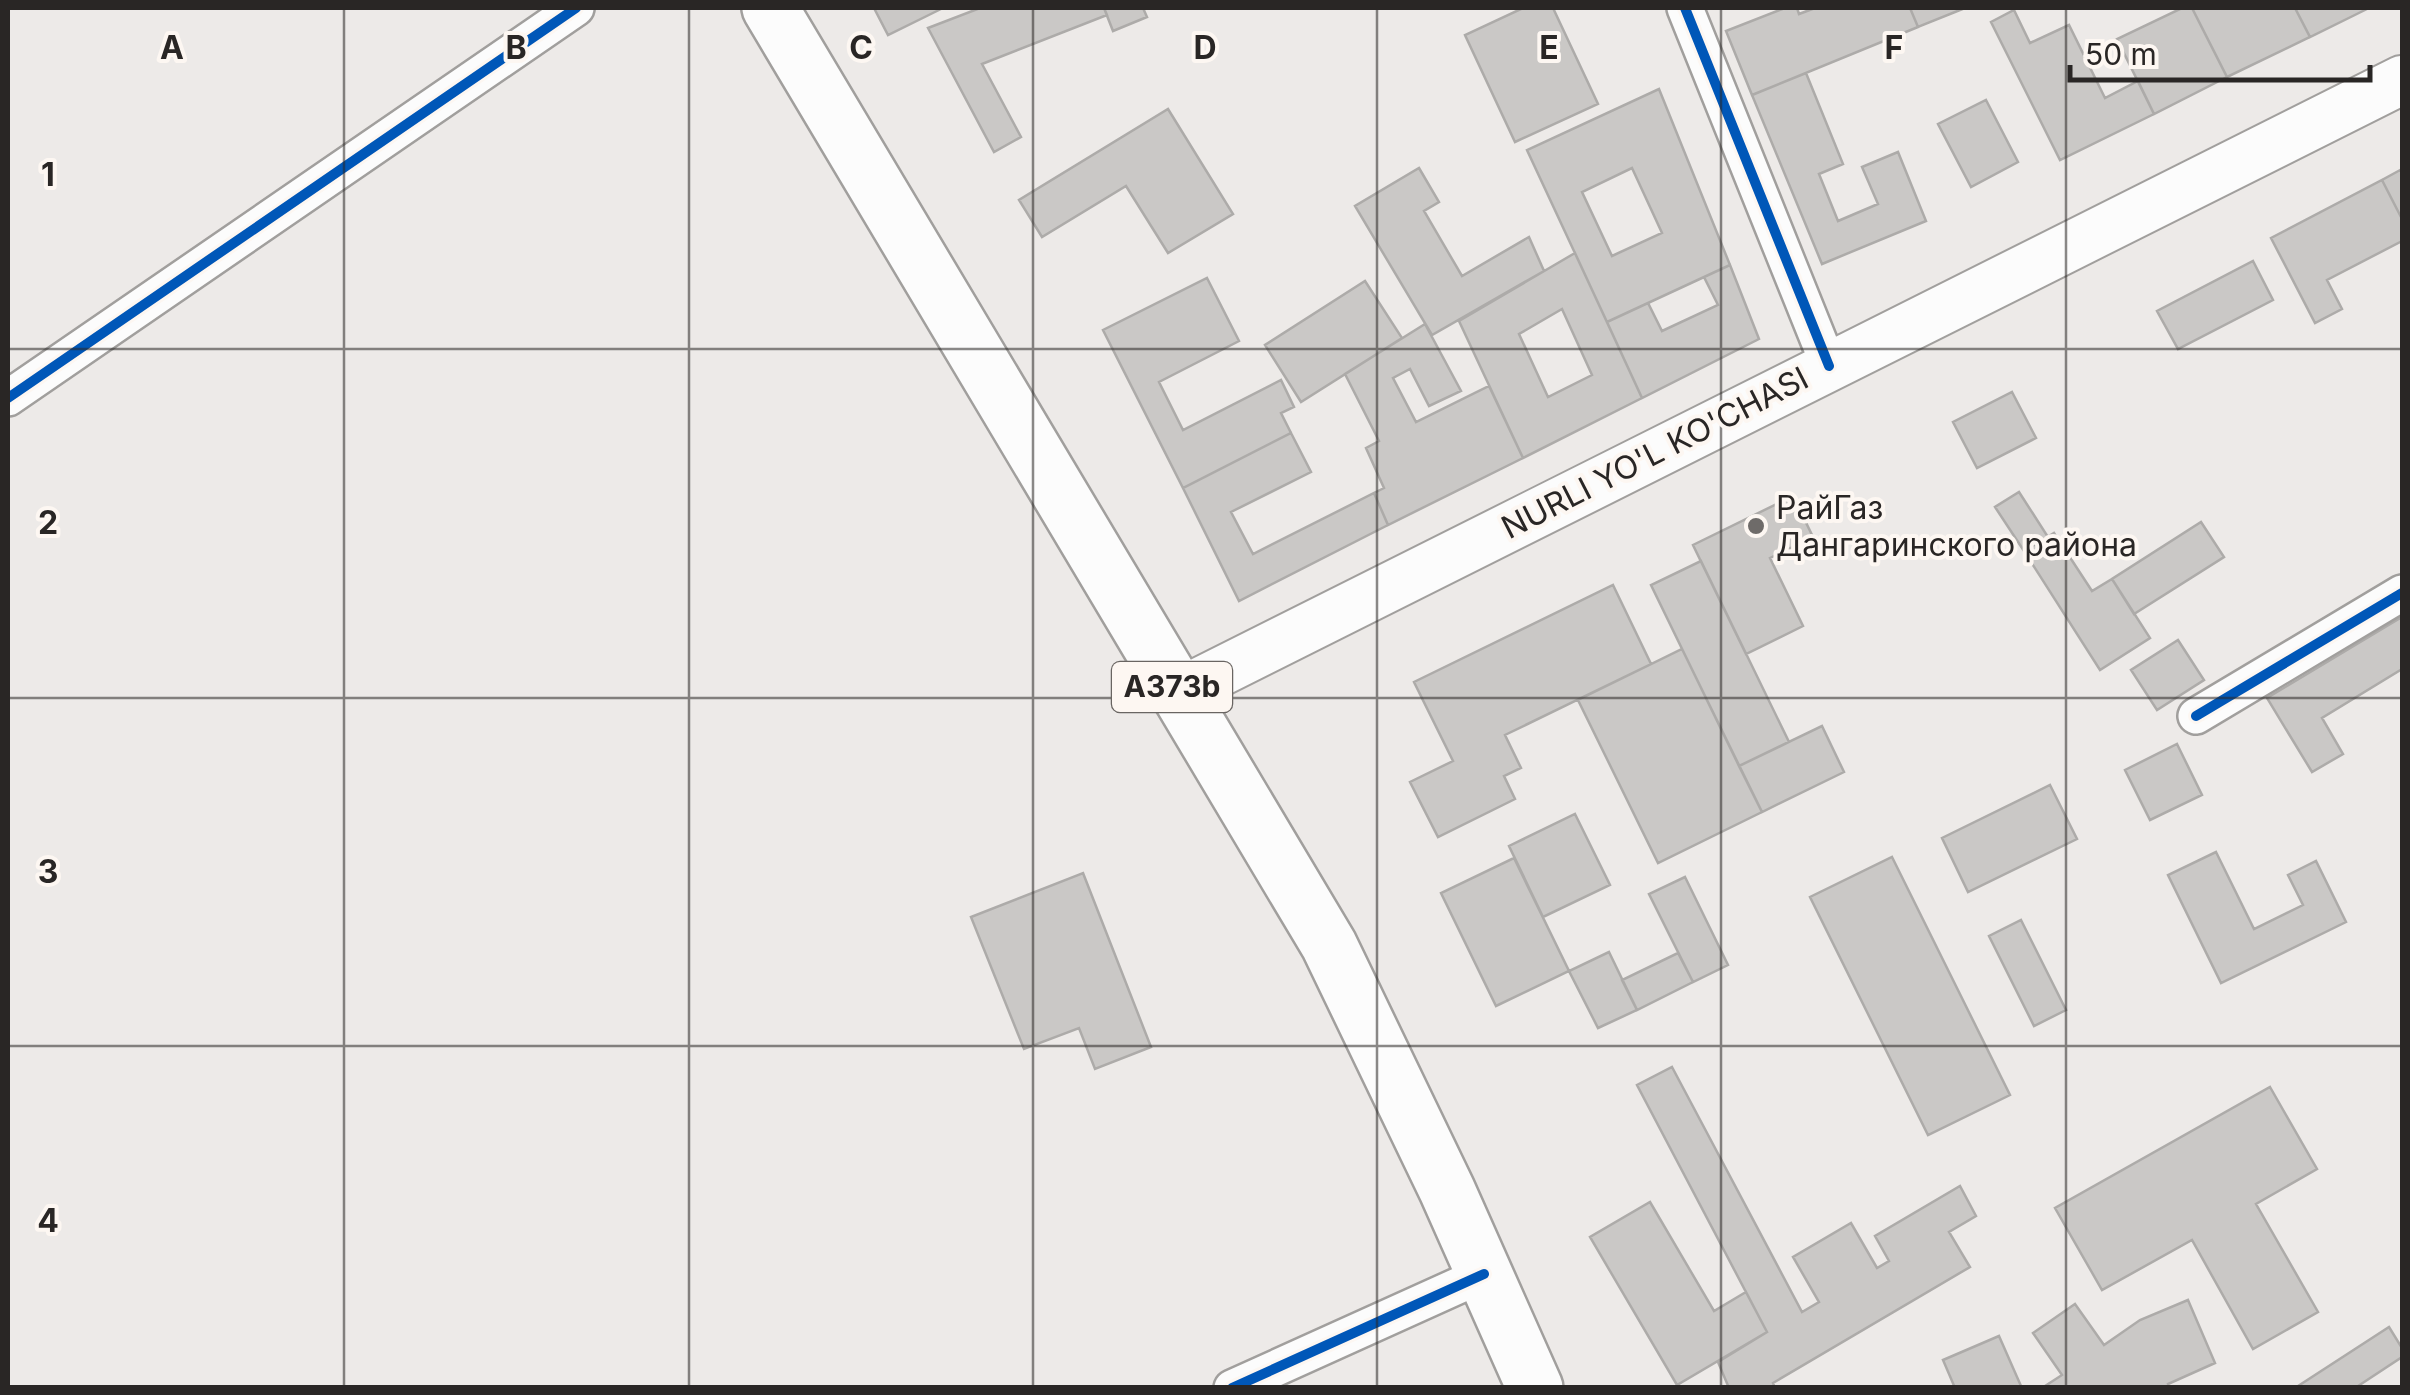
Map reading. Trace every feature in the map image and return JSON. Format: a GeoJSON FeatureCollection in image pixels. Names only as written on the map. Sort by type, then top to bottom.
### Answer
{"type":"FeatureCollection","features":[{"type":"Feature","properties":{"kind":"highway","name":"A373b"},"geometry":{"type":"LineString","coordinates":[[770,8],[1329,945],[1535,1388]]}},
{"type":"Feature","properties":{"kind":"main road","name":"NURLI YO'L KO'CHASI"},"geometry":{"type":"LineString","coordinates":[[1176,694],[2402,80]]}},
{"type":"Feature","properties":{"kind":"street"},"geometry":{"type":"LineString","coordinates":[[8,398],[576,8]]}},
{"type":"Feature","properties":{"kind":"street"},"geometry":{"type":"LineString","coordinates":[[1685,8],[1829,366]]}},
{"type":"Feature","properties":{"kind":"street"},"geometry":{"type":"LineString","coordinates":[[2196,716],[2402,592]]}},
{"type":"Feature","properties":{"kind":"street"},"geometry":{"type":"LineString","coordinates":[[1232,1388],[1484,1274]]}},
{"type":"Feature","properties":{"kind":"building"},"geometry":{"type":"Polygon","coordinates":[[[874,8],[943,8],[888,35],[874,8]]]}},
{"type":"Feature","properties":{"kind":"building"},"geometry":{"type":"Polygon","coordinates":[[[980,8],[1104,8],[1107,15],[982,64],[1021,137],[994,152],[928,28],[980,8]]]}},
{"type":"Feature","properties":{"kind":"building"},"geometry":{"type":"Polygon","coordinates":[[[1104,8],[1143,8],[1147,17],[1113,31],[1104,8]]]}},
{"type":"Feature","properties":{"kind":"building"},"geometry":{"type":"Polygon","coordinates":[[[1523,8],[1553,8],[1598,104],[1515,142],[1465,35],[1523,8]]]}},
{"type":"Feature","properties":{"kind":"building"},"geometry":{"type":"Polygon","coordinates":[[[1785,8],[1797,8],[1799,14],[1815,8],[1910,8],[1918,27],[1752,95],[1726,31],[1785,8]]]}},
{"type":"Feature","properties":{"kind":"building"},"geometry":{"type":"Polygon","coordinates":[[[1910,8],[1965,8],[1918,27],[1910,8]]]}},
{"type":"Feature","properties":{"kind":"building"},"geometry":{"type":"Polygon","coordinates":[[[2182,8],[2192,8],[2227,77],[2154,114],[2117,39],[2182,8]]]}},
{"type":"Feature","properties":{"kind":"building"},"geometry":{"type":"Polygon","coordinates":[[[2192,8],[2295,8],[2310,37],[2227,77],[2192,8]]]}},
{"type":"Feature","properties":{"kind":"building"},"geometry":{"type":"Polygon","coordinates":[[[2295,8],[2369,8],[2310,37],[2295,8]]]}},
{"type":"Feature","properties":{"kind":"building"},"geometry":{"type":"Polygon","coordinates":[[[2014,10],[2030,43],[2069,25],[2105,98],[2138,81],[2154,114],[2060,160],[1991,22],[2014,10]]]}},
{"type":"Feature","properties":{"kind":"building"},"geometry":{"type":"Polygon","coordinates":[[[1806,73],[1843,164],[1819,174],[1838,221],[1878,204],[1862,167],[1898,152],[1926,221],[1822,264],[1752,95],[1806,73]]]}},
{"type":"Feature","properties":{"kind":"building"},"geometry":{"type":"Polygon","coordinates":[[[1659,89],[1730,265],[1607,322],[1527,150],[1659,89]],[[1632,168],[1582,192],[1612,256],[1662,233],[1632,168]]]}},
{"type":"Feature","properties":{"kind":"building"},"geometry":{"type":"Polygon","coordinates":[[[1986,100],[2018,162],[1971,187],[1938,124],[1986,100]]]}},
{"type":"Feature","properties":{"kind":"building"},"geometry":{"type":"Polygon","coordinates":[[[1168,109],[1233,214],[1168,253],[1126,186],[1042,237],[1019,200],[1168,109]]]}},
{"type":"Feature","properties":{"kind":"building"},"geometry":{"type":"Polygon","coordinates":[[[1419,168],[1439,202],[1424,211],[1462,276],[1529,237],[1544,271],[1432,335],[1355,206],[1419,168]]]}},
{"type":"Feature","properties":{"kind":"building"},"geometry":{"type":"Polygon","coordinates":[[[2402,169],[2402,219],[2382,180],[2402,169]]]}},
{"type":"Feature","properties":{"kind":"building"},"geometry":{"type":"Polygon","coordinates":[[[2382,180],[2402,219],[2402,241],[2327,280],[2342,309],[2315,323],[2271,238],[2382,180]]]}},
{"type":"Feature","properties":{"kind":"building"},"geometry":{"type":"Polygon","coordinates":[[[1575,253],[1642,398],[1523,458],[1459,321],[1575,253]],[[1562,309],[1519,334],[1548,397],[1592,375],[1562,309]]]}},
{"type":"Feature","properties":{"kind":"building"},"geometry":{"type":"Polygon","coordinates":[[[2253,261],[2273,300],[2178,349],[2157,311],[2253,261]]]}},
{"type":"Feature","properties":{"kind":"building"},"geometry":{"type":"Polygon","coordinates":[[[1730,265],[1759,339],[1642,398],[1607,322],[1648,303],[1662,331],[1718,305],[1704,277],[1730,265]]]}},
{"type":"Feature","properties":{"kind":"building"},"geometry":{"type":"Polygon","coordinates":[[[1207,278],[1239,341],[1159,382],[1183,430],[1281,380],[1294,407],[1281,413],[1291,433],[1183,488],[1103,330],[1207,278]]]}},
{"type":"Feature","properties":{"kind":"building"},"geometry":{"type":"Polygon","coordinates":[[[1365,281],[1402,338],[1301,402],[1265,345],[1365,281]]]}},
{"type":"Feature","properties":{"kind":"building"},"geometry":{"type":"Polygon","coordinates":[[[1425,324],[1461,391],[1429,406],[1410,369],[1393,378],[1416,422],[1489,386],[1523,458],[1388,525],[1374,493],[1384,488],[1366,448],[1379,441],[1345,374],[1425,324]]]}},
{"type":"Feature","properties":{"kind":"building"},"geometry":{"type":"Polygon","coordinates":[[[2012,392],[2036,438],[1977,468],[1953,422],[2012,392]]]}},
{"type":"Feature","properties":{"kind":"building"},"geometry":{"type":"Polygon","coordinates":[[[1291,433],[1311,472],[1231,512],[1253,554],[1374,493],[1388,525],[1239,601],[1183,488],[1291,433]]]}},
{"type":"Feature","properties":{"kind":"building"},"geometry":{"type":"Polygon","coordinates":[[[2019,492],[2048,537],[2024,551],[1995,507],[2019,492]]]}},
{"type":"Feature","properties":{"kind":"building"},"geometry":{"type":"Polygon","coordinates":[[[1793,496],[1813,537],[1770,558],[1803,626],[1746,654],[1693,545],[1793,496]]]}},
{"type":"Feature","properties":{"kind":"building"},"geometry":{"type":"Polygon","coordinates":[[[2201,522],[2224,557],[2134,614],[2112,579],[2201,522]]]}},
{"type":"Feature","properties":{"kind":"building"},"geometry":{"type":"Polygon","coordinates":[[[2054,533],[2092,591],[2112,579],[2150,638],[2100,670],[2024,551],[2054,533]]]}},
{"type":"Feature","properties":{"kind":"building"},"geometry":{"type":"Polygon","coordinates":[[[1701,561],[1789,742],[1739,766],[1651,585],[1701,561]]]}},
{"type":"Feature","properties":{"kind":"building"},"geometry":{"type":"Polygon","coordinates":[[[1613,585],[1651,664],[1505,735],[1521,768],[1504,776],[1515,799],[1438,837],[1410,782],[1453,761],[1414,682],[1613,585]]]}},
{"type":"Feature","properties":{"kind":"building"},"geometry":{"type":"Polygon","coordinates":[[[2402,617],[2402,669],[2322,718],[2343,754],[2312,772],[2267,698],[2402,617]]]}},
{"type":"Feature","properties":{"kind":"building"},"geometry":{"type":"Polygon","coordinates":[[[2178,640],[2204,680],[2157,710],[2131,670],[2178,640]]]}},
{"type":"Feature","properties":{"kind":"building"},"geometry":{"type":"Polygon","coordinates":[[[1682,649],[1762,812],[1658,863],[1578,700],[1682,649]]]}},
{"type":"Feature","properties":{"kind":"building"},"geometry":{"type":"Polygon","coordinates":[[[1822,726],[1844,772],[1762,812],[1739,766],[1822,726]]]}},
{"type":"Feature","properties":{"kind":"building"},"geometry":{"type":"Polygon","coordinates":[[[2177,744],[2202,795],[2150,820],[2125,770],[2177,744]]]}},
{"type":"Feature","properties":{"kind":"building"},"geometry":{"type":"Polygon","coordinates":[[[2050,785],[2077,839],[1968,892],[1942,838],[2050,785]]]}},
{"type":"Feature","properties":{"kind":"building"},"geometry":{"type":"Polygon","coordinates":[[[1575,814],[1610,885],[1543,917],[1509,846],[1575,814]]]}},
{"type":"Feature","properties":{"kind":"building"},"geometry":{"type":"Polygon","coordinates":[[[2216,852],[2254,929],[2303,905],[2288,875],[2316,861],[2346,922],[2221,983],[2168,875],[2216,852]]]}},
{"type":"Feature","properties":{"kind":"building"},"geometry":{"type":"Polygon","coordinates":[[[1892,857],[2010,1095],[1928,1135],[1810,897],[1892,857]]]}},
{"type":"Feature","properties":{"kind":"building"},"geometry":{"type":"Polygon","coordinates":[[[1514,858],[1569,971],[1496,1006],[1441,893],[1514,858]]]}},
{"type":"Feature","properties":{"kind":"building"},"geometry":{"type":"Polygon","coordinates":[[[1083,873],[1151,1047],[1095,1069],[1079,1028],[1024,1049],[971,917],[1083,873]]]}},
{"type":"Feature","properties":{"kind":"building"},"geometry":{"type":"Polygon","coordinates":[[[1685,877],[1728,965],[1693,982],[1649,894],[1685,877]]]}},
{"type":"Feature","properties":{"kind":"building"},"geometry":{"type":"Polygon","coordinates":[[[2021,920],[2066,1010],[2034,1026],[1989,936],[2021,920]]]}},
{"type":"Feature","properties":{"kind":"building"},"geometry":{"type":"Polygon","coordinates":[[[1609,952],[1637,1010],[1598,1028],[1569,971],[1609,952]]]}},
{"type":"Feature","properties":{"kind":"building"},"geometry":{"type":"Polygon","coordinates":[[[1678,953],[1693,982],[1637,1010],[1622,980],[1678,953]]]}},
{"type":"Feature","properties":{"kind":"building"},"geometry":{"type":"Polygon","coordinates":[[[1672,1067],[1802,1312],[1819,1302],[1793,1257],[1851,1223],[1877,1268],[1889,1261],[1875,1236],[1960,1186],[1976,1216],[1949,1232],[1970,1267],[1773,1383],[1775,1388],[1729,1388],[1718,1362],[1767,1332],[1637,1085],[1672,1067]]]}},
{"type":"Feature","properties":{"kind":"building"},"geometry":{"type":"Polygon","coordinates":[[[2270,1087],[2317,1169],[2256,1204],[2318,1312],[2253,1349],[2192,1240],[2102,1290],[2055,1208],[2270,1087]]]}},
{"type":"Feature","properties":{"kind":"building"},"geometry":{"type":"Polygon","coordinates":[[[1650,1202],[1714,1311],[1746,1292],[1767,1332],[1677,1385],[1590,1237],[1650,1202]]]}},
{"type":"Feature","properties":{"kind":"building"},"geometry":{"type":"Polygon","coordinates":[[[2188,1300],[2215,1363],[2168,1384],[2169,1388],[2042,1388],[2062,1375],[2033,1333],[2075,1304],[2104,1345],[2140,1320],[2188,1300]]]}},
{"type":"Feature","properties":{"kind":"building"},"geometry":{"type":"Polygon","coordinates":[[[2389,1327],[2402,1348],[2402,1357],[2355,1388],[2295,1388],[2389,1327]]]}},
{"type":"Feature","properties":{"kind":"building"},"geometry":{"type":"Polygon","coordinates":[[[1999,1336],[2021,1386],[1955,1388],[1943,1360],[1999,1336]]]}},
{"type":"Feature","properties":{"kind":"cycle path"},"geometry":{"type":"LineString","coordinates":[[8,398],[576,8]]}},
{"type":"Feature","properties":{"kind":"cycle path"},"geometry":{"type":"LineString","coordinates":[[1685,8],[1829,366]]}},
{"type":"Feature","properties":{"kind":"cycle path"},"geometry":{"type":"LineString","coordinates":[[2196,716],[2402,593]]}},
{"type":"Feature","properties":{"kind":"cycle path"},"geometry":{"type":"LineString","coordinates":[[1232,1388],[1484,1274]]}},
{"type":"Feature","properties":{"kind":"place","name":"РайГаз Дангаринского района"},"geometry":{"type":"Point","coordinates":[1756,526]}}]}
